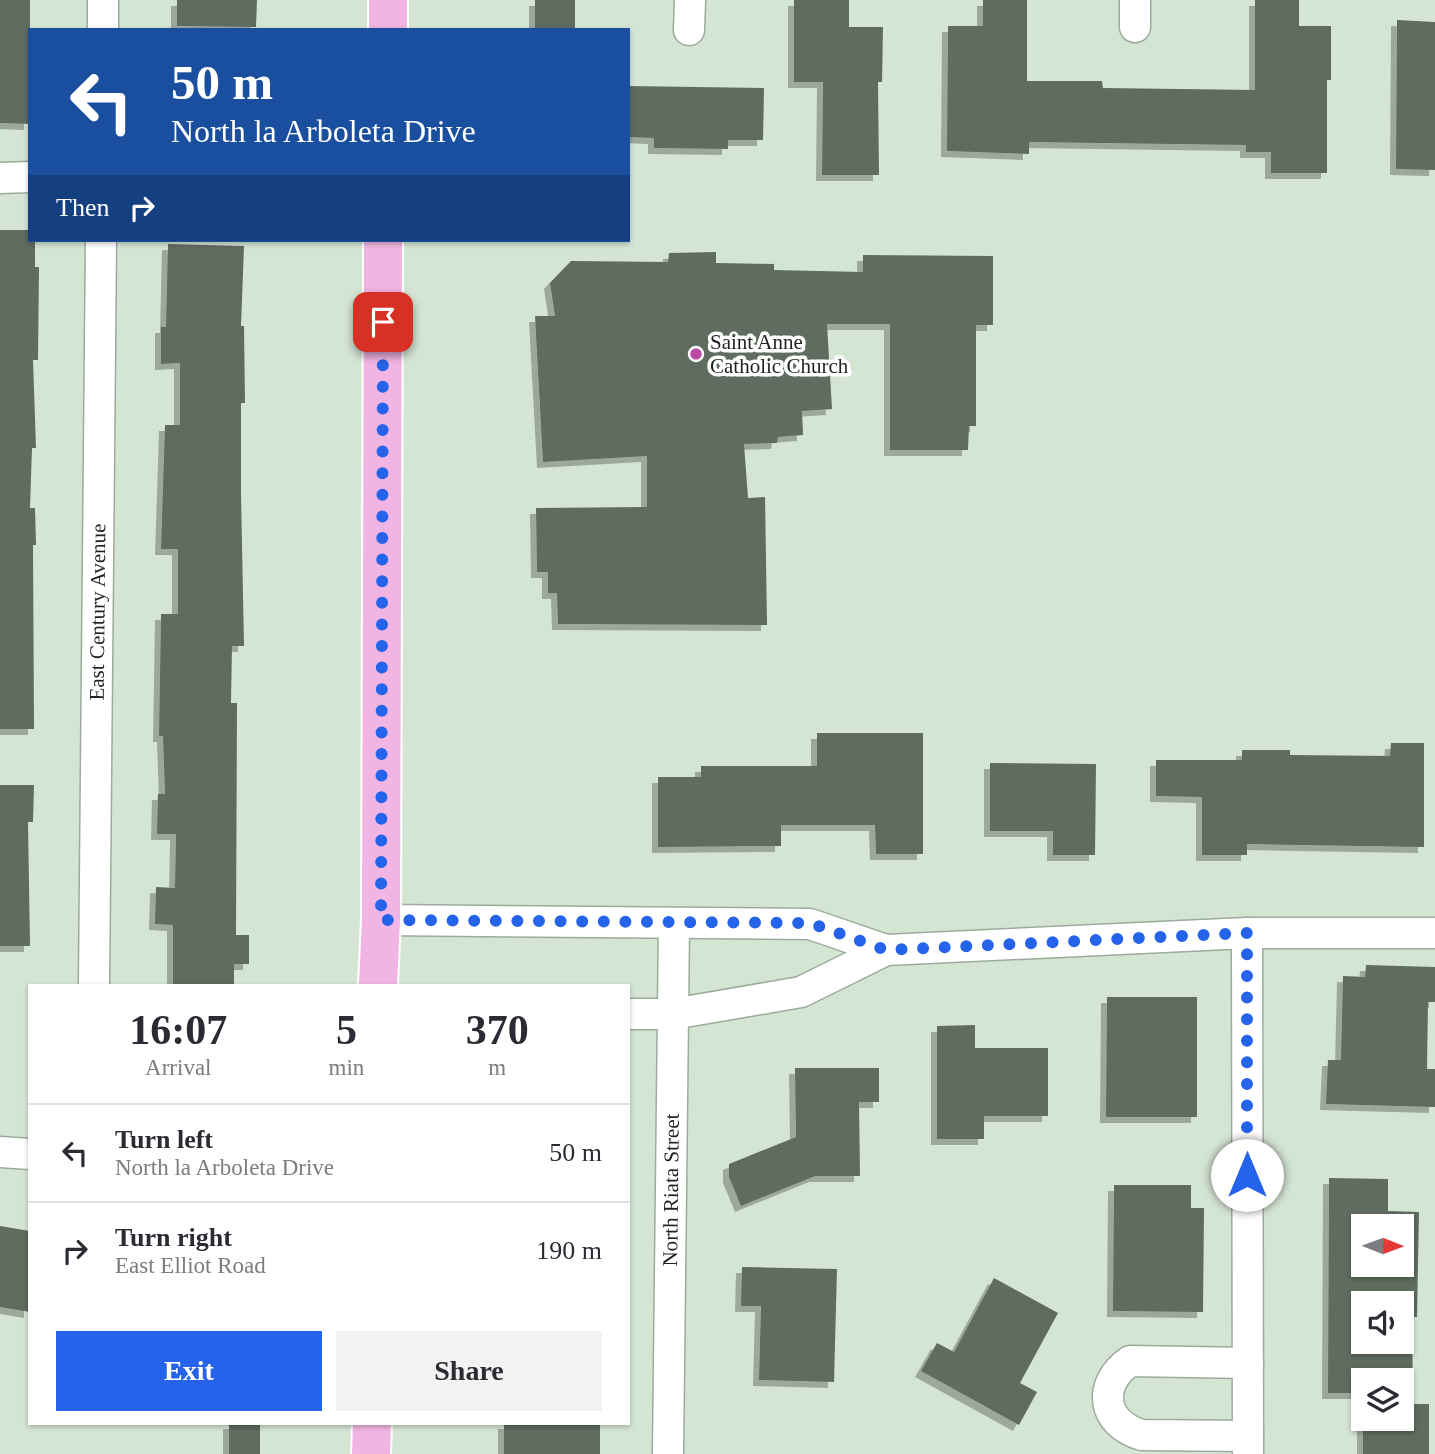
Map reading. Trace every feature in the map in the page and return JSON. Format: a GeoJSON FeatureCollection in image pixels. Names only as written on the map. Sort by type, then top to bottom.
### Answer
{"type":"FeatureCollection","features":[{"type":"Feature","properties":{"kind":"main road"},"geometry":{"type":"LineString","coordinates":[[388,0],[388,28]]}},
{"type":"Feature","properties":{"kind":"main road"},"geometry":{"type":"LineString","coordinates":[[378,984],[381,920],[383,242]]}},
{"type":"Feature","properties":{"kind":"main road"},"geometry":{"type":"LineString","coordinates":[[371,1454],[372,1425]]}},
{"type":"Feature","properties":{"kind":"street"},"geometry":{"type":"LineString","coordinates":[[103,0],[103,28]]}},
{"type":"Feature","properties":{"kind":"street"},"geometry":{"type":"LineString","coordinates":[[689,30],[690,0]]}},
{"type":"Feature","properties":{"kind":"street"},"geometry":{"type":"LineString","coordinates":[[0,178],[28,177]]}},
{"type":"Feature","properties":{"kind":"street","name":"East Century Avenue"},"geometry":{"type":"LineString","coordinates":[[94,984],[101,242]]}},
{"type":"Feature","properties":{"kind":"street"},"geometry":{"type":"LineString","coordinates":[[381,920],[810,923],[886,950],[1247,933],[1435,933]]}},
{"type":"Feature","properties":{"kind":"street","name":"North Riata Street"},"geometry":{"type":"LineString","coordinates":[[668,1454],[674,924]]}},
{"type":"Feature","properties":{"kind":"street"},"geometry":{"type":"LineString","coordinates":[[1247,933],[1248,1363],[1248,1445],[1142,1435],[1126,1430],[1112,1415],[1107,1402],[1110,1384],[1119,1369],[1130,1361],[1248,1363]]}},
{"type":"Feature","properties":{"kind":"street"},"geometry":{"type":"LineString","coordinates":[[630,1014],[673,1014],[801,992],[886,950]]}},
{"type":"Feature","properties":{"kind":"street"},"geometry":{"type":"LineString","coordinates":[[0,1152],[28,1154]]}},
{"type":"Feature","properties":{"kind":"building"},"geometry":{"type":"Polygon","coordinates":[[[0,0],[30,0],[28,124],[0,123],[0,0]]]}},
{"type":"Feature","properties":{"kind":"building"},"geometry":{"type":"Polygon","coordinates":[[[177,0],[257,0],[256,27],[177,26],[177,0]]]}},
{"type":"Feature","properties":{"kind":"building"},"geometry":{"type":"Polygon","coordinates":[[[535,0],[575,0],[575,28],[535,28],[535,0]]]}},
{"type":"Feature","properties":{"kind":"building"},"geometry":{"type":"Polygon","coordinates":[[[794,0],[849,0],[849,27],[883,27],[882,82],[878,82],[879,175],[822,175],[823,82],[794,82],[794,0]]]}},
{"type":"Feature","properties":{"kind":"building"},"geometry":{"type":"Polygon","coordinates":[[[983,0],[1027,0],[1027,81],[1102,81],[1103,88],[1255,90],[1255,0],[1299,0],[1299,26],[1331,26],[1331,80],[1327,80],[1327,173],[1271,173],[1271,152],[1246,152],[1246,145],[1029,142],[1029,154],[947,151],[948,26],[983,26],[983,0]]]}},
{"type":"Feature","properties":{"kind":"building"},"geometry":{"type":"Polygon","coordinates":[[[1397,20],[1435,22],[1435,170],[1396,169],[1397,20]]]}},
{"type":"Feature","properties":{"kind":"building"},"geometry":{"type":"Polygon","coordinates":[[[630,86],[764,88],[763,140],[728,140],[728,149],[654,148],[654,138],[630,137],[630,86]]]}},
{"type":"Feature","properties":{"kind":"building"},"geometry":{"type":"Polygon","coordinates":[[[0,230],[28,230],[28,242],[35,242],[35,267],[39,267],[38,360],[33,360],[36,448],[32,448],[30,508],[35,508],[36,545],[33,545],[34,729],[0,729],[0,230]]]}},
{"type":"Feature","properties":{"kind":"building"},"geometry":{"type":"Polygon","coordinates":[[[168,244],[244,246],[241,326],[244,326],[245,403],[241,403],[241,494],[244,646],[232,646],[231,703],[237,703],[236,935],[249,935],[249,964],[234,964],[234,984],[173,984],[173,925],[155,924],[156,887],[175,888],[176,834],[157,834],[158,794],[165,794],[163,736],[159,736],[161,614],[178,614],[178,549],[161,549],[165,425],[180,425],[180,363],[161,364],[161,327],[166,327],[168,244]]]}},
{"type":"Feature","properties":{"kind":"building"},"geometry":{"type":"Polygon","coordinates":[[[716,252],[716,263],[774,264],[774,270],[863,272],[863,255],[993,256],[993,325],[976,325],[976,426],[969,426],[968,450],[890,450],[890,324],[827,324],[832,409],[802,411],[803,435],[778,437],[777,443],[744,444],[748,498],[765,497],[767,625],[558,624],[557,593],[548,593],[548,572],[537,572],[536,508],[647,507],[647,456],[543,462],[535,316],[555,316],[550,283],[571,261],[668,262],[669,253],[716,252]]]}},
{"type":"Feature","properties":{"kind":"building"},"geometry":{"type":"Polygon","coordinates":[[[817,733],[923,733],[923,854],[876,854],[875,825],[781,825],[781,846],[658,847],[658,777],[701,777],[701,766],[817,766],[817,733]]]}},
{"type":"Feature","properties":{"kind":"building"},"geometry":{"type":"Polygon","coordinates":[[[1391,743],[1424,743],[1424,847],[1247,844],[1247,855],[1202,855],[1202,797],[1156,796],[1156,760],[1242,760],[1242,750],[1290,750],[1290,755],[1390,756],[1391,743]]]}},
{"type":"Feature","properties":{"kind":"building"},"geometry":{"type":"Polygon","coordinates":[[[990,763],[1096,764],[1095,855],[1053,855],[1053,831],[990,831],[990,763]]]}},
{"type":"Feature","properties":{"kind":"building"},"geometry":{"type":"Polygon","coordinates":[[[0,785],[34,785],[33,822],[28,822],[30,946],[0,946],[0,785]]]}},
{"type":"Feature","properties":{"kind":"building"},"geometry":{"type":"Polygon","coordinates":[[[1366,965],[1435,967],[1435,1002],[1428,1002],[1427,1069],[1435,1069],[1435,1107],[1326,1104],[1328,1060],[1341,1060],[1343,976],[1365,977],[1366,965]]]}},
{"type":"Feature","properties":{"kind":"building"},"geometry":{"type":"Polygon","coordinates":[[[1107,997],[1197,997],[1197,1117],[1106,1117],[1107,997]]]}},
{"type":"Feature","properties":{"kind":"building"},"geometry":{"type":"Polygon","coordinates":[[[975,1025],[975,1048],[1048,1048],[1048,1116],[984,1116],[984,1139],[937,1139],[937,1026],[975,1025]]]}},
{"type":"Feature","properties":{"kind":"building"},"geometry":{"type":"Polygon","coordinates":[[[795,1068],[879,1068],[879,1102],[859,1102],[860,1176],[815,1176],[741,1206],[729,1177],[729,1164],[796,1137],[795,1068]]]}},
{"type":"Feature","properties":{"kind":"building"},"geometry":{"type":"Polygon","coordinates":[[[1329,1178],[1388,1179],[1388,1211],[1419,1212],[1417,1317],[1414,1317],[1414,1291],[1351,1291],[1351,1354],[1412,1354],[1413,1368],[1351,1368],[1351,1393],[1328,1393],[1329,1178]]]}},
{"type":"Feature","properties":{"kind":"building"},"geometry":{"type":"Polygon","coordinates":[[[1114,1185],[1191,1185],[1191,1208],[1204,1208],[1203,1312],[1113,1311],[1114,1185]]]}},
{"type":"Feature","properties":{"kind":"building"},"geometry":{"type":"Polygon","coordinates":[[[0,1226],[28,1231],[28,1312],[0,1307],[0,1226]]]}},
{"type":"Feature","properties":{"kind":"building"},"geometry":{"type":"Polygon","coordinates":[[[742,1267],[837,1269],[834,1382],[759,1380],[761,1306],[741,1306],[742,1267]]]}},
{"type":"Feature","properties":{"kind":"building"},"geometry":{"type":"Polygon","coordinates":[[[994,1278],[1058,1313],[1020,1383],[1037,1392],[1019,1425],[921,1371],[937,1343],[954,1352],[994,1278]]]}},
{"type":"Feature","properties":{"kind":"building"},"geometry":{"type":"Polygon","coordinates":[[[1414,1404],[1429,1404],[1429,1454],[1363,1454],[1363,1431],[1414,1431],[1414,1404]]]}},
{"type":"Feature","properties":{"kind":"building"},"geometry":{"type":"Polygon","coordinates":[[[229,1425],[260,1425],[260,1454],[229,1454],[229,1425]]]}},
{"type":"Feature","properties":{"kind":"building"},"geometry":{"type":"Polygon","coordinates":[[[504,1425],[600,1425],[600,1454],[504,1454],[504,1425]]]}},
{"type":"Feature","properties":{"kind":"place","name":"Saint Anne Catholic Church"},"geometry":{"type":"Point","coordinates":[696,354]}},
{"type":"Feature","properties":{"kind":"route"},"geometry":{"type":"LineString","coordinates":[[383,322],[381,920],[810,923],[886,950],[1247,933],[1247,1175]]}}]}
